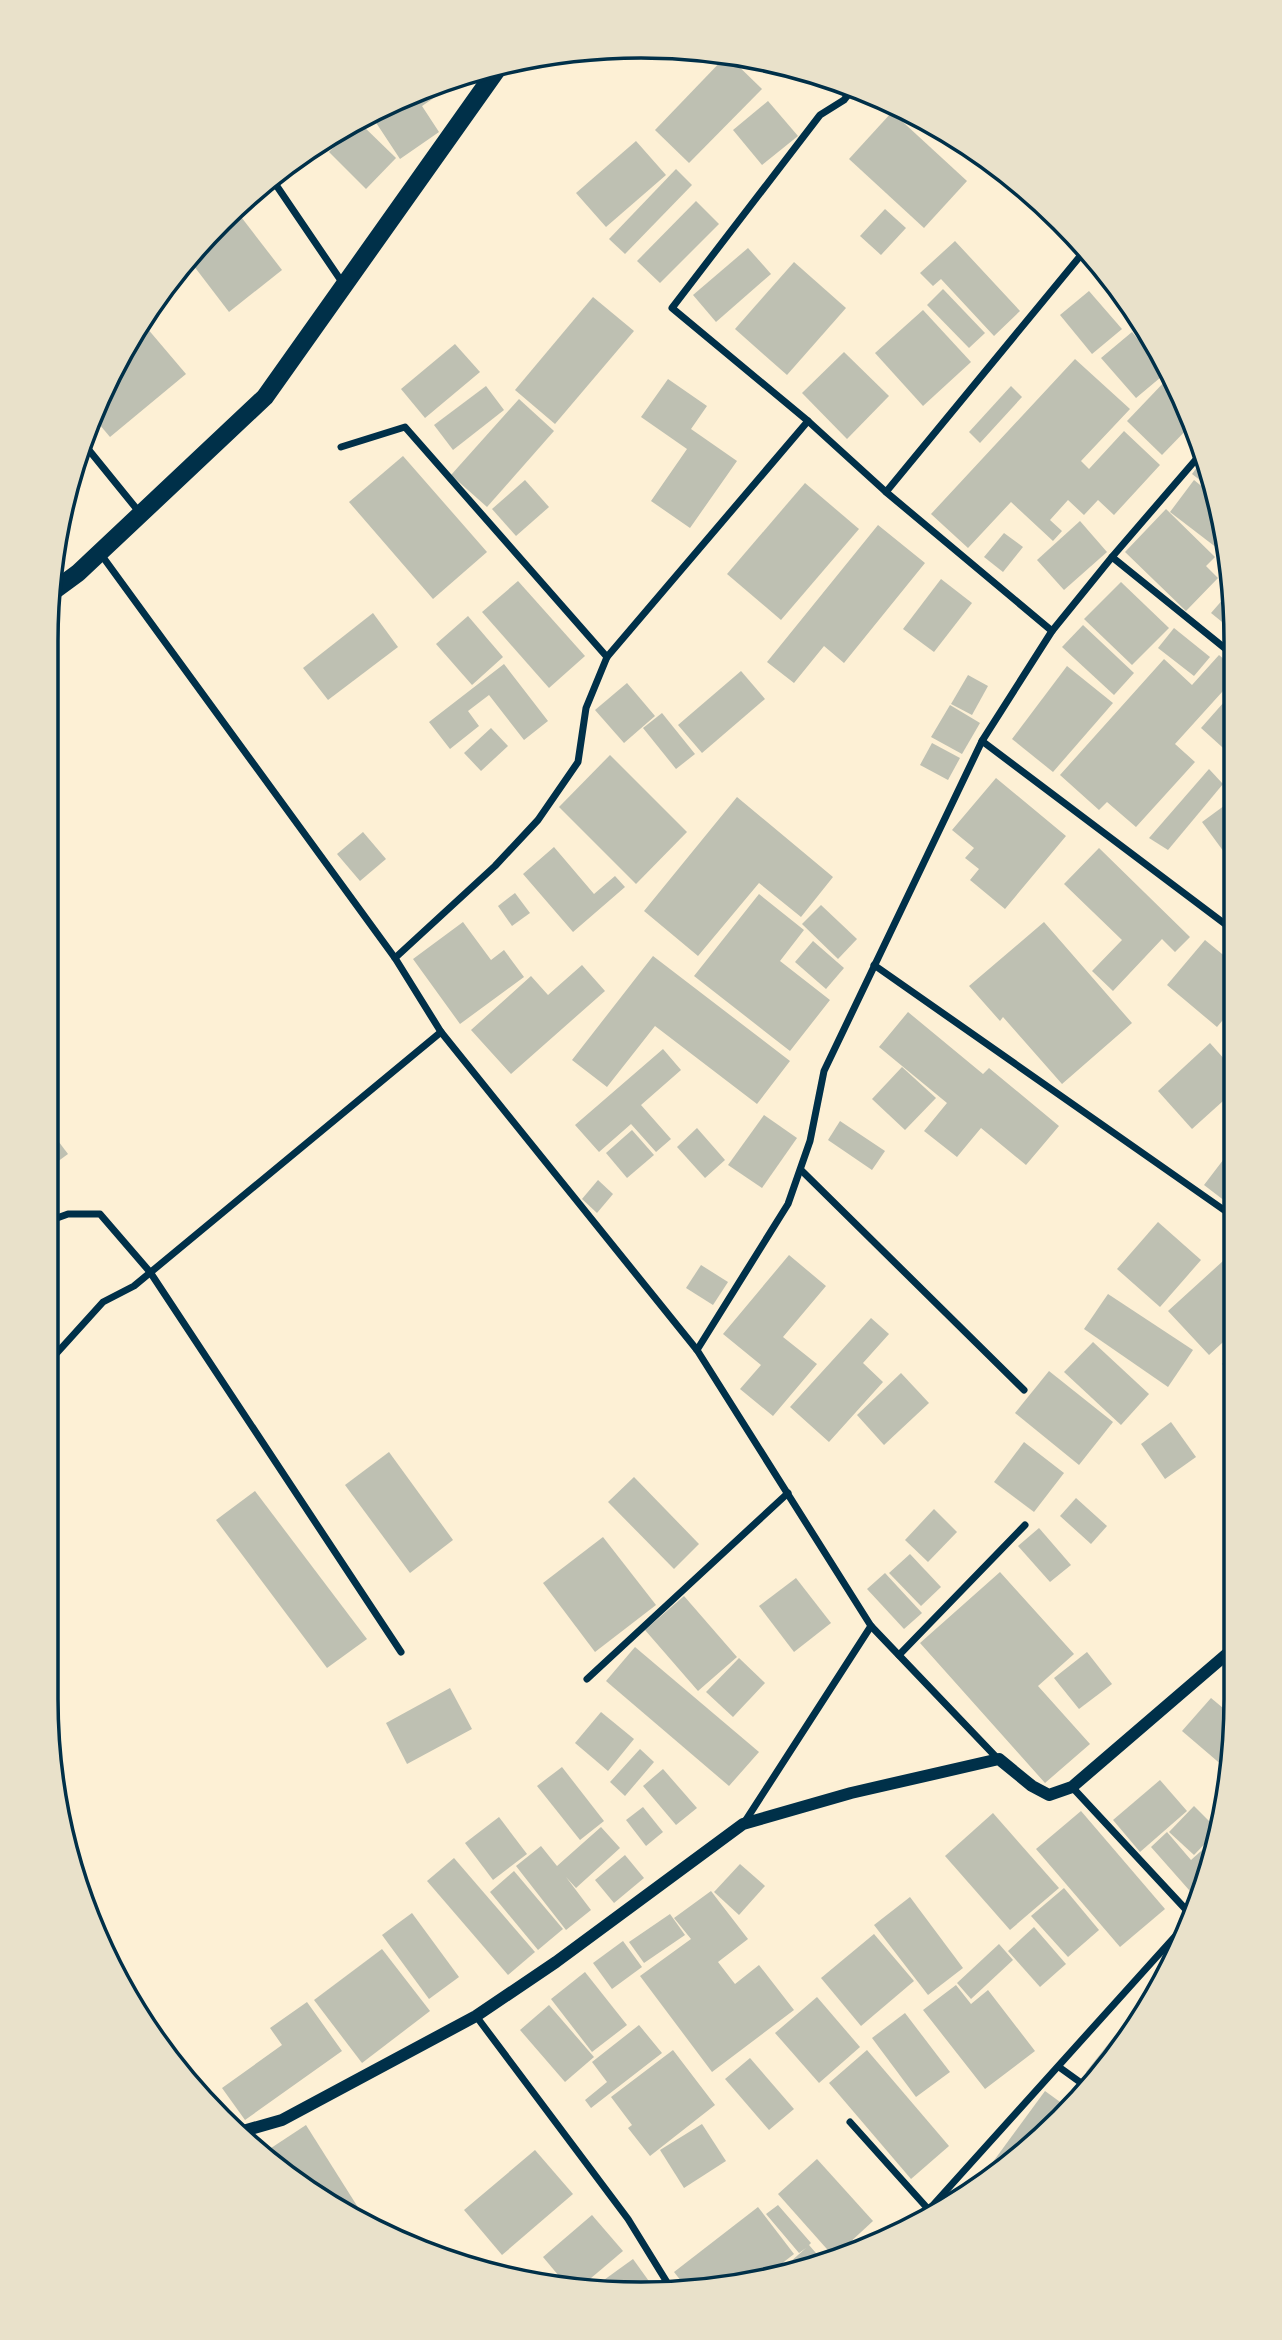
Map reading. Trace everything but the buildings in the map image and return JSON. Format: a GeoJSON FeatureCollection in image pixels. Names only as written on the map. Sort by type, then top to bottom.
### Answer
{"type":"FeatureCollection","features":[{"type":"Feature","properties":{"kind":"main road"},"geometry":{"type":"LineString","coordinates":[[61,584],[141,514],[265,397],[491,78]]}},
{"type":"Feature","properties":{"kind":"street"},"geometry":{"type":"LineString","coordinates":[[847,96],[820,115],[672,308],[1052,631]]}},
{"type":"Feature","properties":{"kind":"street"},"geometry":{"type":"LineString","coordinates":[[277,186],[344,285]]}},
{"type":"Feature","properties":{"kind":"street"},"geometry":{"type":"LineString","coordinates":[[886,492],[1080,256]]}},
{"type":"Feature","properties":{"kind":"street"},"geometry":{"type":"LineString","coordinates":[[396,958],[495,866],[538,820],[578,762],[586,708],[607,657],[808,421]]}},
{"type":"Feature","properties":{"kind":"street"},"geometry":{"type":"LineString","coordinates":[[341,447],[405,427],[607,657]]}},
{"type":"Feature","properties":{"kind":"street"},"geometry":{"type":"LineString","coordinates":[[90,451],[141,514]]}},
{"type":"Feature","properties":{"kind":"street"},"geometry":{"type":"LineString","coordinates":[[697,1350],[788,1204],[810,1142],[824,1071],[982,741],[1052,631],[1195,461]]}},
{"type":"Feature","properties":{"kind":"street"},"geometry":{"type":"LineString","coordinates":[[99,552],[396,958],[441,1032],[697,1350],[871,1626],[999,1759],[1032,1786],[1049,1795],[1072,1787],[1224,1656]]}},
{"type":"Feature","properties":{"kind":"street"},"geometry":{"type":"LineString","coordinates":[[1112,557],[1224,648]]}},
{"type":"Feature","properties":{"kind":"street"},"geometry":{"type":"LineString","coordinates":[[982,741],[1224,923]]}},
{"type":"Feature","properties":{"kind":"street"},"geometry":{"type":"LineString","coordinates":[[874,965],[1224,1210]]}},
{"type":"Feature","properties":{"kind":"street"},"geometry":{"type":"LineString","coordinates":[[58,1353],[103,1302],[134,1286],[441,1032]]}},
{"type":"Feature","properties":{"kind":"street"},"geometry":{"type":"LineString","coordinates":[[801,1170],[1024,1391]]}},
{"type":"Feature","properties":{"kind":"street"},"geometry":{"type":"LineString","coordinates":[[58,1218],[68,1214],[100,1214],[150,1272],[401,1652]]}},
{"type":"Feature","properties":{"kind":"street"},"geometry":{"type":"LineString","coordinates":[[587,1679],[788,1493]]}},
{"type":"Feature","properties":{"kind":"street"},"geometry":{"type":"LineString","coordinates":[[899,1655],[1025,1525]]}},
{"type":"Feature","properties":{"kind":"street"},"geometry":{"type":"LineString","coordinates":[[743,1824],[871,1626]]}},
{"type":"Feature","properties":{"kind":"street"},"geometry":{"type":"LineString","coordinates":[[248,2130],[282,2120],[476,2016],[556,1962],[743,1824],[851,1793],[999,1759]]}},
{"type":"Feature","properties":{"kind":"street"},"geometry":{"type":"LineString","coordinates":[[1072,1787],[1185,1908]]}},
{"type":"Feature","properties":{"kind":"street"},"geometry":{"type":"LineString","coordinates":[[936,2202],[1172,1940]]}},
{"type":"Feature","properties":{"kind":"street"},"geometry":{"type":"LineString","coordinates":[[476,2016],[628,2219],[666,2281]]}},
{"type":"Feature","properties":{"kind":"street"},"geometry":{"type":"LineString","coordinates":[[1059,2067],[1081,2083]]}},
{"type":"Feature","properties":{"kind":"street"},"geometry":{"type":"LineString","coordinates":[[850,2122],[924,2209]]}}]}
